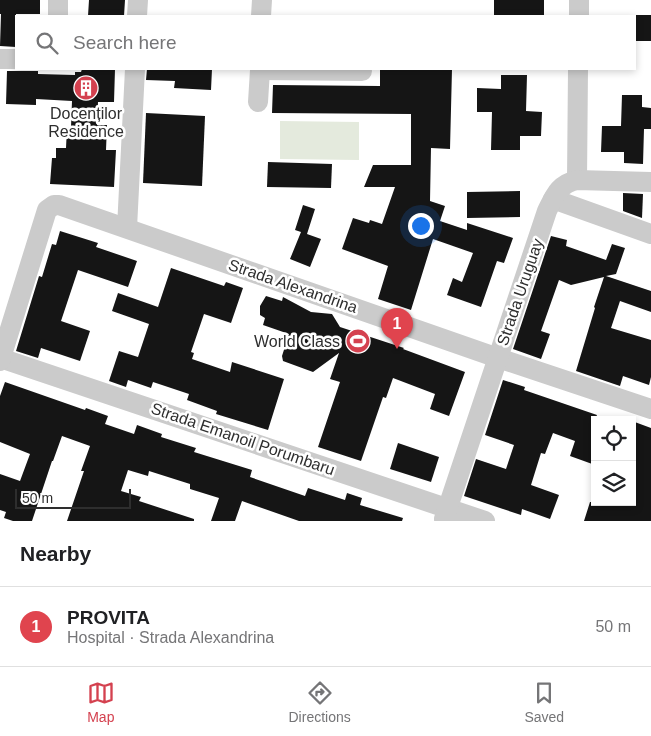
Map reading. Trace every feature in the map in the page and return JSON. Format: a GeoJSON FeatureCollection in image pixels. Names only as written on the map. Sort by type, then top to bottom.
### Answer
{"type":"FeatureCollection","features":[{"type":"Feature","properties":{"kind":"street"},"geometry":{"type":"LineString","coordinates":[[58,0],[58,15]]}},
{"type":"Feature","properties":{"kind":"street"},"geometry":{"type":"LineString","coordinates":[[137,15],[138,0]]}},
{"type":"Feature","properties":{"kind":"street"},"geometry":{"type":"LineString","coordinates":[[261,15],[262,0]]}},
{"type":"Feature","properties":{"kind":"street"},"geometry":{"type":"LineString","coordinates":[[579,0],[579,15]]}},
{"type":"Feature","properties":{"kind":"street"},"geometry":{"type":"LineString","coordinates":[[0,59],[15,59]]}},
{"type":"Feature","properties":{"kind":"street"},"geometry":{"type":"LineString","coordinates":[[127,228],[135,70]]}},
{"type":"Feature","properties":{"kind":"street"},"geometry":{"type":"LineString","coordinates":[[258,102],[260,70],[362,71]]}},
{"type":"Feature","properties":{"kind":"street"},"geometry":{"type":"LineString","coordinates":[[578,70],[577,180],[651,182]]}},
{"type":"Feature","properties":{"kind":"street","name":"Strada Uruguay"},"geometry":{"type":"LineString","coordinates":[[445,514],[547,211],[558,190],[566,182],[577,180]]}},
{"type":"Feature","properties":{"kind":"street"},"geometry":{"type":"LineString","coordinates":[[553,199],[651,234]]}},
{"type":"Feature","properties":{"kind":"street","name":"Strada Alexandrina"},"geometry":{"type":"LineString","coordinates":[[0,359],[47,210],[54,205],[59,205],[498,358],[651,409]]}},
{"type":"Feature","properties":{"kind":"street","name":"Strada Emanoil Porumbaru"},"geometry":{"type":"LineString","coordinates":[[0,359],[445,514],[485,521]]}},
{"type":"Feature","properties":{"kind":"shaded area"},"geometry":{"type":"Polygon","coordinates":[[[280,121],[359,122],[359,160],[280,159],[280,121]]]}},
{"type":"Feature","properties":{"kind":"building"},"geometry":{"type":"Polygon","coordinates":[[[0,0],[40,0],[40,14],[15,15],[15,47],[0,46],[0,0]]]}},
{"type":"Feature","properties":{"kind":"building"},"geometry":{"type":"Polygon","coordinates":[[[89,0],[125,0],[124,15],[88,15],[89,0]]]}},
{"type":"Feature","properties":{"kind":"building"},"geometry":{"type":"Polygon","coordinates":[[[494,0],[544,0],[544,15],[494,15],[494,0]]]}},
{"type":"Feature","properties":{"kind":"building"},"geometry":{"type":"Polygon","coordinates":[[[636,15],[651,15],[651,41],[636,41],[636,15]]]}},
{"type":"Feature","properties":{"kind":"building"},"geometry":{"type":"Polygon","coordinates":[[[82,70],[115,70],[114,102],[98,102],[97,125],[107,125],[106,150],[116,150],[114,187],[50,184],[52,158],[56,158],[56,148],[66,148],[67,127],[71,127],[72,101],[36,99],[36,105],[6,104],[7,71],[38,71],[38,74],[75,75],[75,72],[81,72],[82,70]]]}},
{"type":"Feature","properties":{"kind":"building"},"geometry":{"type":"Polygon","coordinates":[[[147,70],[212,70],[211,90],[174,88],[175,81],[146,80],[147,70]]]}},
{"type":"Feature","properties":{"kind":"building"},"geometry":{"type":"Polygon","coordinates":[[[380,70],[452,70],[450,149],[431,148],[430,201],[445,206],[440,221],[467,230],[467,223],[513,238],[504,263],[497,261],[481,307],[447,295],[453,278],[462,282],[473,253],[433,239],[411,310],[378,299],[388,266],[342,249],[353,218],[369,223],[370,220],[382,224],[395,187],[364,187],[373,165],[411,165],[411,114],[272,113],[273,85],[380,86],[380,70]]]}},
{"type":"Feature","properties":{"kind":"building"},"geometry":{"type":"Polygon","coordinates":[[[501,75],[527,75],[526,111],[542,112],[541,136],[520,136],[520,150],[491,150],[492,112],[477,112],[477,88],[501,89],[501,75]]]}},
{"type":"Feature","properties":{"kind":"building"},"geometry":{"type":"Polygon","coordinates":[[[622,95],[642,95],[642,107],[651,108],[651,129],[644,129],[643,164],[624,163],[624,152],[601,152],[602,126],[621,126],[622,95]]]}},
{"type":"Feature","properties":{"kind":"building"},"geometry":{"type":"Polygon","coordinates":[[[146,113],[205,116],[202,186],[143,183],[146,113]]]}},
{"type":"Feature","properties":{"kind":"building"},"geometry":{"type":"Polygon","coordinates":[[[268,162],[332,164],[331,188],[267,187],[268,162]]]}},
{"type":"Feature","properties":{"kind":"building"},"geometry":{"type":"Polygon","coordinates":[[[520,191],[520,217],[467,218],[467,192],[520,191]]]}},
{"type":"Feature","properties":{"kind":"building"},"geometry":{"type":"Polygon","coordinates":[[[623,193],[643,194],[642,218],[623,211],[623,193]]]}},
{"type":"Feature","properties":{"kind":"building"},"geometry":{"type":"Polygon","coordinates":[[[303,205],[315,209],[307,234],[321,239],[310,267],[290,259],[301,232],[295,230],[303,205]]]}},
{"type":"Feature","properties":{"kind":"building"},"geometry":{"type":"Polygon","coordinates":[[[60,231],[98,243],[96,247],[137,261],[128,287],[78,270],[61,321],[90,331],[80,361],[41,348],[38,358],[16,351],[39,276],[42,277],[52,244],[56,245],[60,231]]]}},
{"type":"Feature","properties":{"kind":"building"},"geometry":{"type":"Polygon","coordinates":[[[551,236],[567,240],[566,246],[606,260],[612,244],[625,248],[616,274],[606,276],[651,291],[651,312],[620,301],[611,328],[651,340],[651,377],[649,385],[623,376],[620,386],[576,371],[604,277],[571,285],[559,280],[541,331],[550,334],[541,359],[513,349],[551,236]]]}},
{"type":"Feature","properties":{"kind":"building"},"geometry":{"type":"Polygon","coordinates":[[[171,268],[224,286],[226,282],[243,288],[231,323],[204,314],[191,352],[194,353],[192,359],[230,372],[232,362],[284,379],[268,430],[216,414],[217,411],[187,400],[189,394],[153,382],[151,388],[128,380],[126,387],[109,381],[119,351],[138,357],[149,324],[112,311],[118,293],[158,307],[171,268]]]}},
{"type":"Feature","properties":{"kind":"building"},"geometry":{"type":"Polygon","coordinates":[[[266,296],[282,301],[283,297],[311,312],[332,314],[340,327],[404,348],[465,372],[449,416],[430,409],[435,394],[393,378],[386,398],[383,397],[361,461],[318,447],[340,382],[330,379],[339,353],[313,372],[283,361],[282,356],[289,334],[263,325],[265,318],[260,315],[260,306],[266,296]]]}},
{"type":"Feature","properties":{"kind":"building"},"geometry":{"type":"Polygon","coordinates":[[[503,380],[525,387],[524,390],[597,415],[591,416],[591,464],[570,456],[575,441],[553,433],[545,454],[541,453],[531,485],[559,495],[550,519],[522,509],[521,515],[464,496],[476,459],[506,469],[514,445],[485,435],[503,380]]]}},
{"type":"Feature","properties":{"kind":"building"},"geometry":{"type":"Polygon","coordinates":[[[5,382],[85,410],[86,408],[108,416],[105,424],[134,434],[137,425],[162,434],[161,437],[196,448],[194,452],[252,470],[250,477],[305,496],[308,488],[345,500],[347,493],[362,498],[360,505],[403,518],[402,521],[299,521],[242,501],[235,521],[211,521],[219,498],[190,489],[190,484],[149,471],[148,476],[128,470],[121,491],[141,497],[139,501],[194,519],[194,521],[67,521],[84,471],[81,471],[90,446],[62,436],[32,521],[13,521],[4,518],[6,512],[0,510],[0,474],[20,481],[30,454],[0,442],[0,396],[5,382]]]}},
{"type":"Feature","properties":{"kind":"building"},"geometry":{"type":"Polygon","coordinates":[[[636,422],[651,428],[651,521],[584,521],[590,502],[591,506],[636,506],[636,422]]]}},
{"type":"Feature","properties":{"kind":"building"},"geometry":{"type":"Polygon","coordinates":[[[398,443],[439,457],[431,482],[390,469],[398,443]]]}},
{"type":"Feature","properties":{"kind":"place","name":"Docenților Residence"},"geometry":{"type":"Point","coordinates":[86,88]}},
{"type":"Feature","properties":{"kind":"place","name":"World Class"},"geometry":{"type":"Point","coordinates":[358,341]}},
{"type":"Feature","properties":{"kind":"place","name":"PROVITA"},"geometry":{"type":"Point","coordinates":[397,349]}}]}
